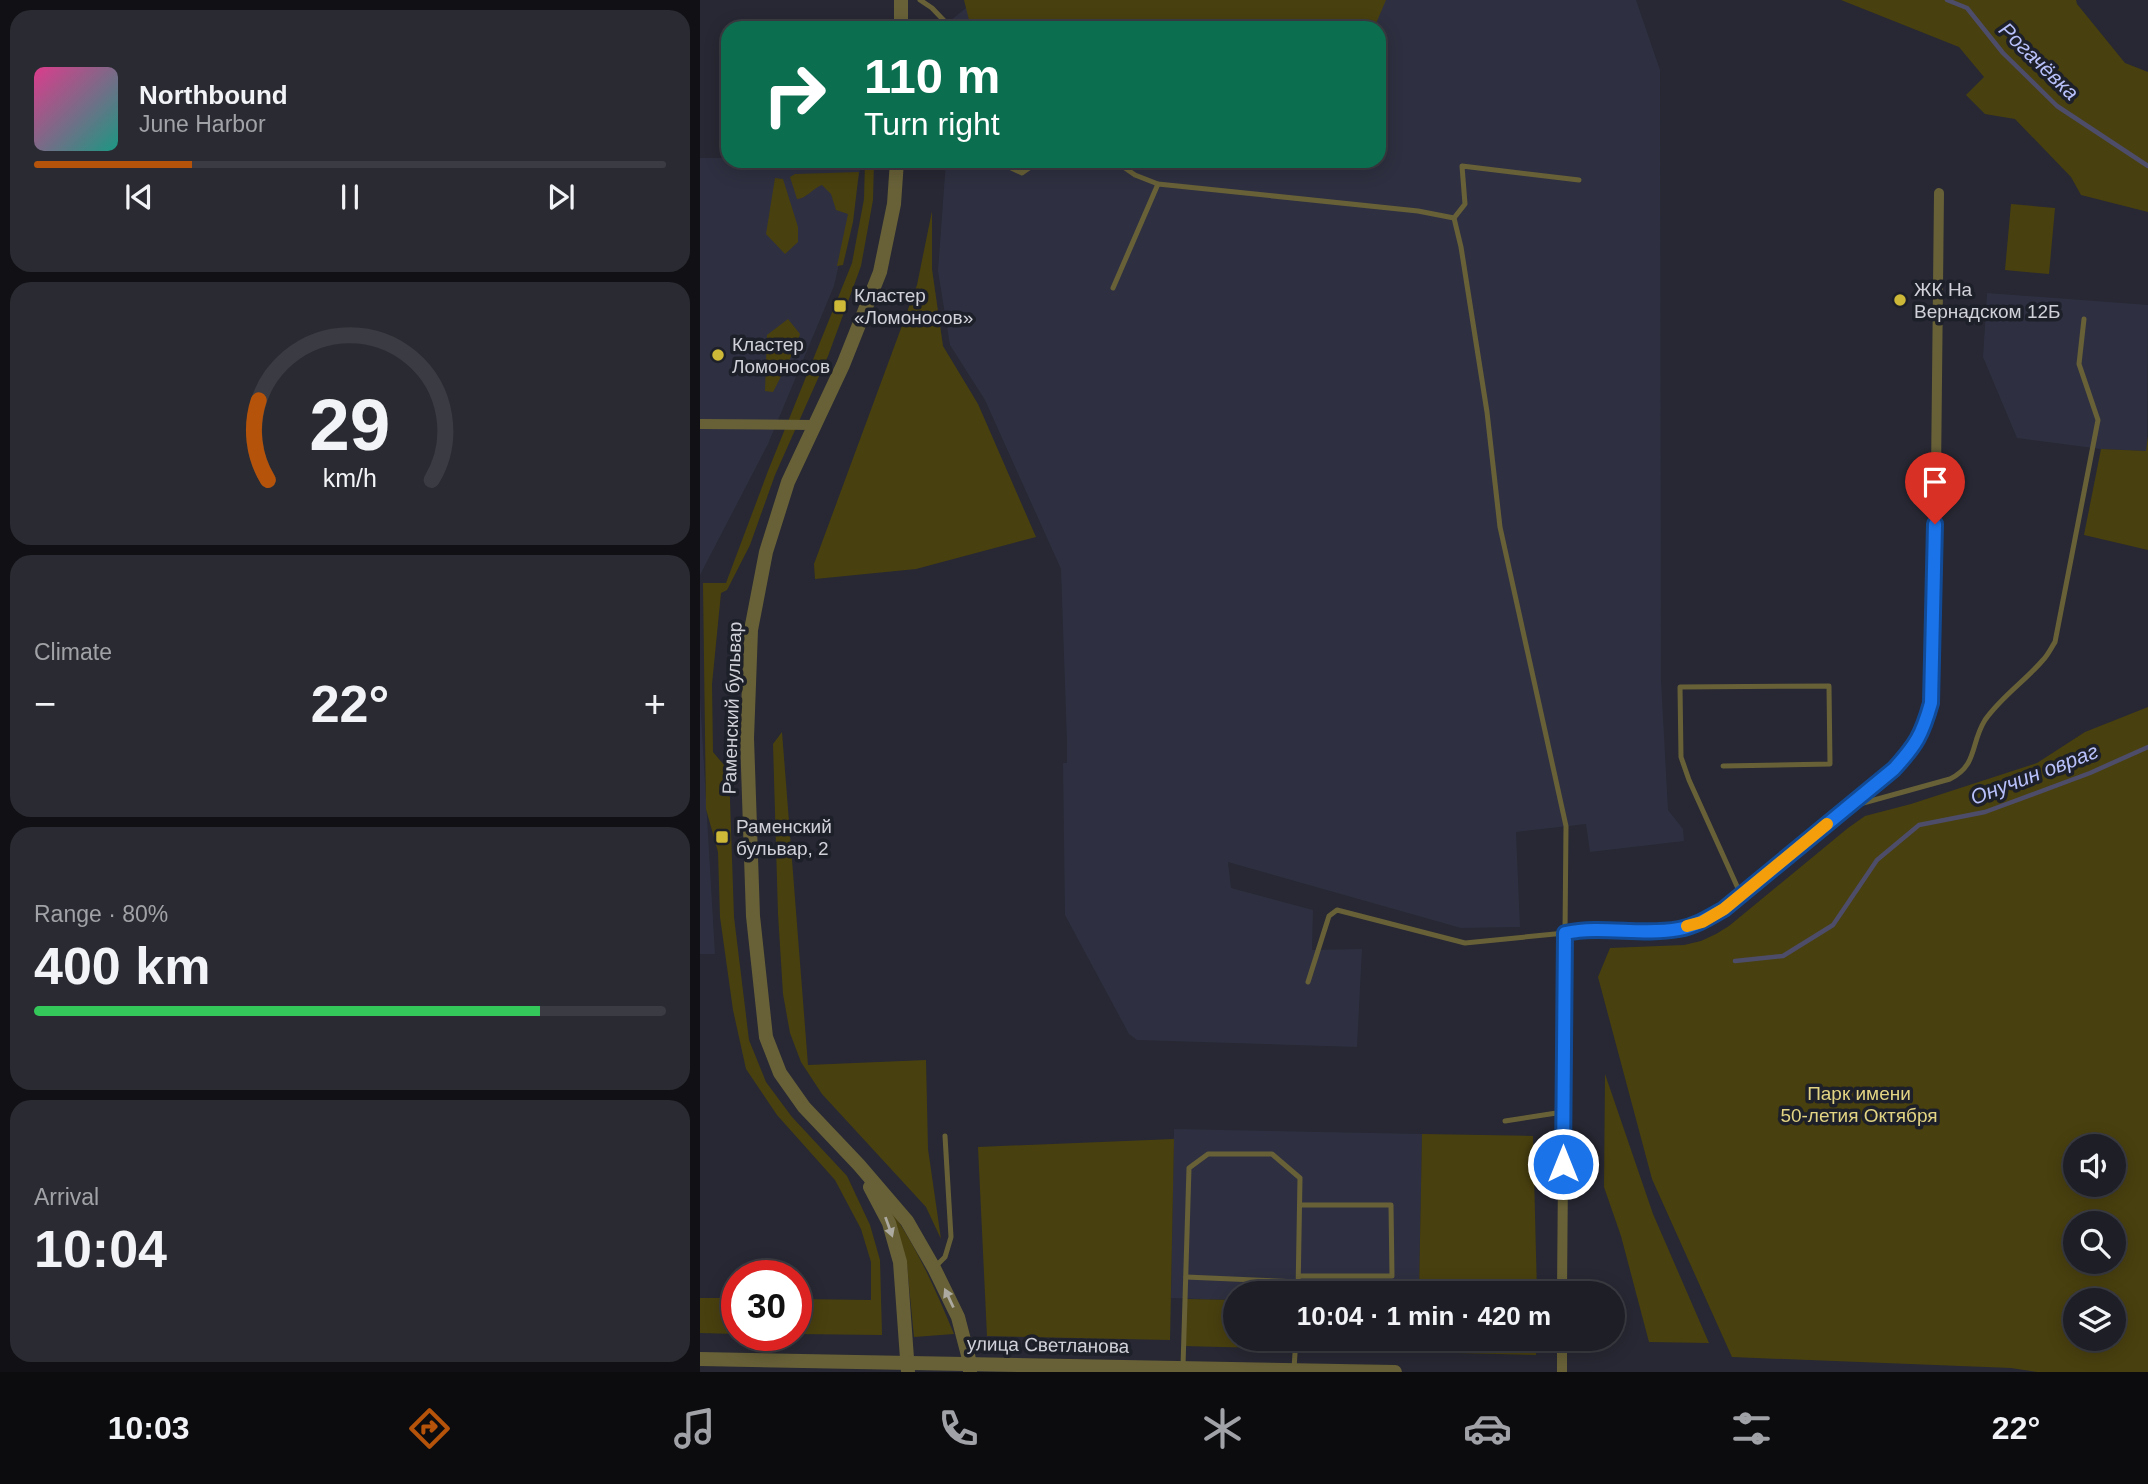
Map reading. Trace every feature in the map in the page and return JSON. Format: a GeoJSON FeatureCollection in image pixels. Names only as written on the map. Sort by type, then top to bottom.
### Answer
{"type":"FeatureCollection","features":[{"type":"Feature","properties":{"kind":"street"},"geometry":{"type":"LineString","coordinates":[[901,0],[901,21]]}},
{"type":"Feature","properties":{"kind":"street","name":"Раменский бульвар"},"geometry":{"type":"LineString","coordinates":[[897,168],[894,204],[880,272],[843,365],[788,481],[766,552],[751,629],[747,738],[753,916],[766,1037],[780,1073],[804,1107],[907,1221],[958,1317],[970,1368]]}},
{"type":"Feature","properties":{"kind":"street"},"geometry":{"type":"LineString","coordinates":[[1562,1281],[1565,933],[1588,929],[1679,929],[1702,922],[1724,909],[1894,769],[1923,730],[1931,703],[1934,663],[1939,192]]}},
{"type":"Feature","properties":{"kind":"street"},"geometry":{"type":"LineString","coordinates":[[700,424],[815,425]]}},
{"type":"Feature","properties":{"kind":"street","name":"Раменский бульвар"},"geometry":{"type":"LineString","coordinates":[[859,1166],[889,1223],[900,1262],[909,1367]]}},
{"type":"Feature","properties":{"kind":"street"},"geometry":{"type":"LineString","coordinates":[[1562,1351],[1562,1372]]}},
{"type":"Feature","properties":{"kind":"street","name":"улица Светланова"},"geometry":{"type":"LineString","coordinates":[[700,1359],[806,1366],[1182,1367],[1206,1370],[1395,1372]]}},
{"type":"Feature","properties":{"kind":"lane"},"geometry":{"type":"LineString","coordinates":[[920,0],[944,21]]}},
{"type":"Feature","properties":{"kind":"lane"},"geometry":{"type":"LineString","coordinates":[[1454,218],[1465,204],[1462,166],[1578,180]]}},
{"type":"Feature","properties":{"kind":"lane"},"geometry":{"type":"LineString","coordinates":[[1011,168],[1022,173],[1029,168]]}},
{"type":"Feature","properties":{"kind":"lane"},"geometry":{"type":"LineString","coordinates":[[1125,168],[1158,184],[1418,211],[1454,218]]}},
{"type":"Feature","properties":{"kind":"lane"},"geometry":{"type":"LineString","coordinates":[[1114,288],[1158,184]]}},
{"type":"Feature","properties":{"kind":"lane"},"geometry":{"type":"LineString","coordinates":[[1308,982],[1329,916],[1337,910],[1465,943],[1565,933],[1566,825],[1500,527],[1487,412],[1454,218]]}},
{"type":"Feature","properties":{"kind":"lane"},"geometry":{"type":"LineString","coordinates":[[1847,808],[1961,774],[1970,762],[1986,719],[2043,660],[2055,642],[2098,420],[2079,364],[2084,319]]}},
{"type":"Feature","properties":{"kind":"lane"},"geometry":{"type":"LineString","coordinates":[[1723,766],[1830,764],[1829,686],[1680,687],[1681,757],[1741,895]]}},
{"type":"Feature","properties":{"kind":"lane"},"geometry":{"type":"LineString","coordinates":[[1505,1121],[1563,1112]]}},
{"type":"Feature","properties":{"kind":"lane"},"geometry":{"type":"LineString","coordinates":[[934,1268],[945,1257],[951,1237],[945,1136]]}},
{"type":"Feature","properties":{"kind":"lane"},"geometry":{"type":"LineString","coordinates":[[1182,1367],[1189,1168],[1209,1154],[1272,1154],[1300,1178],[1299,1279]]}},
{"type":"Feature","properties":{"kind":"lane"},"geometry":{"type":"LineString","coordinates":[[1186,1277],[1299,1279],[1392,1276],[1391,1205],[1300,1205]]}},
{"type":"Feature","properties":{"kind":"lane"},"geometry":{"type":"LineString","coordinates":[[1294,1371],[1295,1351]]}},
{"type":"Feature","properties":{"kind":"shaded area"},"geometry":{"type":"Polygon","coordinates":[[[976,0],[1636,0],[1660,70],[1661,680],[1668,810],[1683,829],[1684,841],[1590,852],[1586,824],[1516,832],[1520,927],[1461,928],[1228,862],[1231,888],[1313,910],[1312,950],[1362,949],[1357,1047],[1137,1040],[1129,1034],[1065,915],[1063,763],[1067,763],[1067,742],[1061,569],[985,400],[950,345],[938,271],[945,168],[1386,168],[1386,21],[950,21],[976,0]]]}},
{"type":"Feature","properties":{"kind":"shaded area"},"geometry":{"type":"Polygon","coordinates":[[[700,158],[721,158],[721,168],[860,168],[834,286],[768,444],[700,575],[700,158]]]}},
{"type":"Feature","properties":{"kind":"shaded area"},"geometry":{"type":"Polygon","coordinates":[[[1987,293],[2148,305],[2147,451],[2101,449],[2017,438],[1983,357],[1987,293]]]}},
{"type":"Feature","properties":{"kind":"shaded area"},"geometry":{"type":"Polygon","coordinates":[[[700,697],[715,954],[700,954],[700,697]]]}},
{"type":"Feature","properties":{"kind":"shaded area"},"geometry":{"type":"Polygon","coordinates":[[[1174,1129],[1422,1134],[1419,1281],[1223,1281],[1223,1300],[1171,1298],[1174,1129]]]}},
{"type":"Feature","properties":{"kind":"green space"},"geometry":{"type":"Polygon","coordinates":[[[964,0],[1386,0],[1377,21],[969,21],[964,0]]]}},
{"type":"Feature","properties":{"kind":"green space"},"geometry":{"type":"Polygon","coordinates":[[[1841,0],[2076,0],[2125,63],[2148,72],[2148,212],[2081,195],[2071,177],[2015,119],[1985,114],[1966,95],[1984,77],[1959,47],[1841,0]]]}},
{"type":"Feature","properties":{"kind":"green space"},"geometry":{"type":"Polygon","coordinates":[[[865,168],[874,168],[873,200],[861,266],[828,356],[775,475],[750,545],[727,590],[721,593],[712,684],[713,752],[729,771],[734,917],[749,1040],[766,1082],[792,1117],[847,1176],[870,1225],[880,1260],[882,1335],[812,1334],[812,1299],[871,1300],[871,1262],[861,1229],[835,1180],[777,1115],[746,1069],[733,1010],[720,917],[718,852],[706,809],[703,583],[726,583],[852,263],[864,199],[865,168]]]}},
{"type":"Feature","properties":{"kind":"green space"},"geometry":{"type":"Polygon","coordinates":[[[859,172],[853,222],[843,265],[837,266],[848,214],[836,210],[831,194],[822,185],[797,199],[790,177],[795,174],[859,172]]]}},
{"type":"Feature","properties":{"kind":"green space"},"geometry":{"type":"Polygon","coordinates":[[[775,178],[783,179],[798,227],[798,242],[785,254],[766,234],[775,178]]]}},
{"type":"Feature","properties":{"kind":"green space"},"geometry":{"type":"Polygon","coordinates":[[[2011,204],[2055,208],[2049,274],[2005,270],[2011,204]]]}},
{"type":"Feature","properties":{"kind":"green space"},"geometry":{"type":"Polygon","coordinates":[[[932,211],[932,269],[943,346],[978,404],[1036,537],[916,569],[815,579],[814,564],[917,285],[932,211]]]}},
{"type":"Feature","properties":{"kind":"green space"},"geometry":{"type":"Polygon","coordinates":[[[788,319],[800,334],[796,347],[773,392],[765,391],[767,335],[788,319]]]}},
{"type":"Feature","properties":{"kind":"green space"},"geometry":{"type":"Polygon","coordinates":[[[2148,436],[2148,550],[2084,535],[2101,449],[2146,451],[2148,436]]]}},
{"type":"Feature","properties":{"kind":"green space","name":"Парк имени 50-летия Октября"},"geometry":{"type":"Polygon","coordinates":[[[2148,707],[2148,1372],[2037,1372],[2011,1368],[1732,1357],[1652,1179],[1598,977],[1610,948],[1684,945],[1701,941],[1729,926],[1865,816],[2037,763],[2085,732],[2148,707]]]}},
{"type":"Feature","properties":{"kind":"green space"},"geometry":{"type":"Polygon","coordinates":[[[782,732],[808,1065],[926,1060],[928,1149],[941,1239],[926,1207],[822,1094],[801,1062],[790,1033],[783,994],[778,914],[773,744],[782,732]]]}},
{"type":"Feature","properties":{"kind":"green space"},"geometry":{"type":"Polygon","coordinates":[[[1605,1074],[1653,1214],[1709,1343],[1649,1342],[1621,1236],[1604,1187],[1605,1074]]]}},
{"type":"Feature","properties":{"kind":"green space"},"geometry":{"type":"Polygon","coordinates":[[[1422,1134],[1533,1136],[1537,1281],[1419,1281],[1422,1134]]]}},
{"type":"Feature","properties":{"kind":"green space"},"geometry":{"type":"Polygon","coordinates":[[[1174,1139],[1170,1340],[987,1336],[978,1147],[1174,1139]]]}},
{"type":"Feature","properties":{"kind":"green space"},"geometry":{"type":"Polygon","coordinates":[[[882,1198],[914,1247],[954,1334],[914,1337],[907,1265],[882,1198]]]}},
{"type":"Feature","properties":{"kind":"green space"},"geometry":{"type":"Polygon","coordinates":[[[700,1298],[721,1298],[721,1334],[700,1333],[700,1298]]]}},
{"type":"Feature","properties":{"kind":"green space"},"geometry":{"type":"Polygon","coordinates":[[[1185,1299],[1223,1300],[1223,1347],[1183,1346],[1185,1299]]]}},
{"type":"Feature","properties":{"kind":"green space"},"geometry":{"type":"Polygon","coordinates":[[[1379,1351],[1536,1351],[1536,1355],[1379,1351]]]}},
{"type":"Feature","properties":{"kind":"waterway","name":"Рогачёвка"},"geometry":{"type":"LineString","coordinates":[[1947,0],[1967,8],[2003,53],[2057,106],[2148,166]]}},
{"type":"Feature","properties":{"kind":"waterway","name":"Онучин овраг"},"geometry":{"type":"LineString","coordinates":[[1735,961],[1783,956],[1833,925],[1877,860],[1919,825],[1985,812],[2090,773],[2148,747]]}},
{"type":"Feature","properties":{"kind":"slow traffic"},"geometry":{"type":"LineString","coordinates":[[1687,926],[1702,922],[1724,909],[1827,824]]}},
{"type":"Feature","properties":{"kind":"place","name":"ЖК На Вернадском 12Б"},"geometry":{"type":"Point","coordinates":[1900,300]}},
{"type":"Feature","properties":{"kind":"place","name":"Кластер «Ломоносов»"},"geometry":{"type":"Point","coordinates":[840,306]}},
{"type":"Feature","properties":{"kind":"place","name":"Кластер Ломоносов"},"geometry":{"type":"Point","coordinates":[718,355]}},
{"type":"Feature","properties":{"kind":"place","name":"Раменский бульвар, 2"},"geometry":{"type":"Point","coordinates":[722,837]}},
{"type":"Feature","properties":{"kind":"route"},"geometry":{"type":"LineString","coordinates":[[1563,1164],[1565,933],[1588,929],[1679,929],[1702,922],[1724,909],[1894,769],[1923,730],[1931,703],[1934,663],[1935,524]]}}]}
